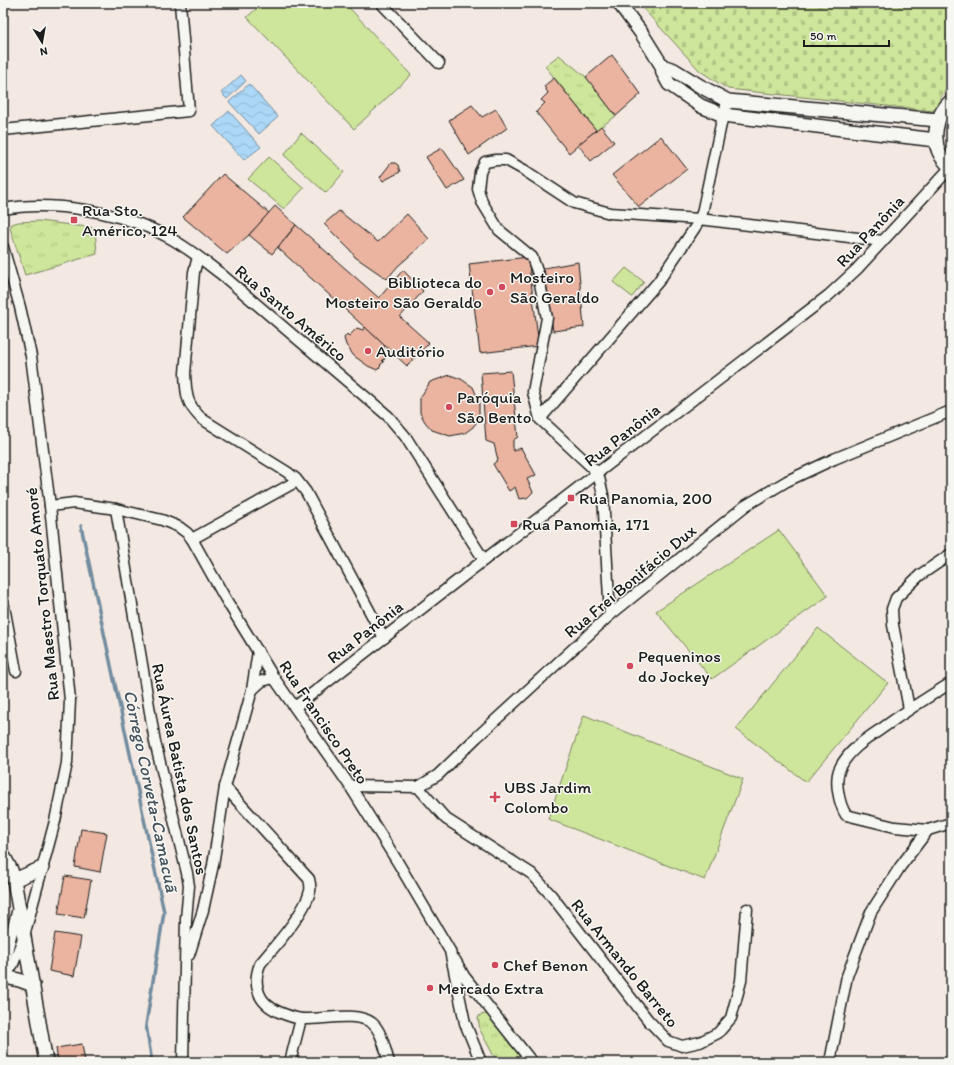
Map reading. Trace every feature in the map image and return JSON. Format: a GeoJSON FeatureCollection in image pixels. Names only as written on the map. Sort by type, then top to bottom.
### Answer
{"type":"FeatureCollection","features":[{"type":"Feature","properties":{"kind":"street"},"geometry":{"type":"LineString","coordinates":[[3,130],[189,111],[180,3]]}},
{"type":"Feature","properties":{"kind":"street"},"geometry":{"type":"LineString","coordinates":[[381,3],[439,63]]}},
{"type":"Feature","properties":{"kind":"street"},"geometry":{"type":"LineString","coordinates":[[619,3],[642,34],[662,66],[663,73],[669,84],[701,106],[723,115],[936,140]]}},
{"type":"Feature","properties":{"kind":"street"},"geometry":{"type":"LineString","coordinates":[[662,66],[674,70],[700,86],[728,100],[938,120]]}},
{"type":"Feature","properties":{"kind":"street"},"geometry":{"type":"LineString","coordinates":[[540,419],[658,282],[696,226],[702,213],[723,115],[728,100]]}},
{"type":"Feature","properties":{"kind":"street"},"geometry":{"type":"LineString","coordinates":[[951,101],[946,106],[938,120],[936,140],[940,155],[951,168]]}},
{"type":"Feature","properties":{"kind":"street"},"geometry":{"type":"LineString","coordinates":[[610,615],[604,495],[598,473],[540,419],[533,392],[547,318],[538,274],[532,257],[499,230],[482,202],[478,189],[480,172],[485,162],[506,160],[574,203],[610,213],[699,219],[883,241]]}},
{"type":"Feature","properties":{"kind":"street","name":"Rua Panônia"},"geometry":{"type":"LineString","coordinates":[[295,707],[829,295],[857,269],[951,168]]}},
{"type":"Feature","properties":{"kind":"street","name":"Rua Santo Américo"},"geometry":{"type":"LineString","coordinates":[[3,209],[22,206],[80,209],[129,220],[166,236],[198,257],[221,274],[388,416],[405,436],[484,560]]}},
{"type":"Feature","properties":{"kind":"street","name":"Rua Maestro Torquato Amoré"},"geometry":{"type":"LineString","coordinates":[[3,247],[20,307],[31,356],[50,506],[70,700],[67,763],[54,821],[24,936],[13,964],[4,975]]}},
{"type":"Feature","properties":{"kind":"street"},"geometry":{"type":"LineString","coordinates":[[198,257],[194,272],[185,373],[188,401],[194,411],[202,418],[288,472],[298,482],[306,492],[384,638]]}},
{"type":"Feature","properties":{"kind":"street","name":"Rua Frei Bonifácio Dux"},"geometry":{"type":"LineString","coordinates":[[418,787],[438,775],[477,737],[610,615],[745,506],[781,484],[834,459],[951,412]]}},
{"type":"Feature","properties":{"kind":"street"},"geometry":{"type":"LineString","coordinates":[[192,539],[298,482]]}},
{"type":"Feature","properties":{"kind":"street","name":"Rua Francisco Preto"},"geometry":{"type":"LineString","coordinates":[[50,506],[74,504],[116,509],[162,520],[179,527],[192,539],[225,598],[274,678],[350,786],[397,861],[450,951],[465,1023],[481,1062]]}},
{"type":"Feature","properties":{"kind":"street","name":"Rua Áurea Batista dos Santos"},"geometry":{"type":"LineString","coordinates":[[116,509],[155,742],[189,886],[186,919],[183,1062]]}},
{"type":"Feature","properties":{"kind":"street"},"geometry":{"type":"LineString","coordinates":[[909,709],[893,624],[892,609],[896,598],[920,575],[951,554]]}},
{"type":"Feature","properties":{"kind":"street"},"geometry":{"type":"LineString","coordinates":[[3,601],[16,671]]}},
{"type":"Feature","properties":{"kind":"street"},"geometry":{"type":"LineString","coordinates":[[186,967],[203,910],[213,865],[225,787],[252,690],[258,651]]}},
{"type":"Feature","properties":{"kind":"street"},"geometry":{"type":"LineString","coordinates":[[256,666],[258,675],[262,681]]}},
{"type":"Feature","properties":{"kind":"street"},"geometry":{"type":"LineString","coordinates":[[252,690],[262,681],[274,678]]}},
{"type":"Feature","properties":{"kind":"street"},"geometry":{"type":"LineString","coordinates":[[951,683],[909,709],[856,747],[847,757],[839,770],[838,787],[842,808],[846,815],[895,827],[928,830],[951,823]]}},
{"type":"Feature","properties":{"kind":"street"},"geometry":{"type":"LineString","coordinates":[[350,786],[418,787]]}},
{"type":"Feature","properties":{"kind":"street"},"geometry":{"type":"LineString","coordinates":[[225,787],[311,884],[306,902],[296,919],[260,964],[257,971],[256,980],[261,999],[276,1011],[301,1019],[342,1017],[366,1020],[377,1028],[389,1062]]}},
{"type":"Feature","properties":{"kind":"street","name":"Rua Armando Barreto"},"geometry":{"type":"LineString","coordinates":[[418,787],[446,819],[532,874],[551,895],[648,1020],[668,1041],[682,1046],[700,1042],[718,1034],[731,1018],[741,980],[747,909]]}},
{"type":"Feature","properties":{"kind":"street"},"geometry":{"type":"LineString","coordinates":[[830,1062],[832,1044],[847,976],[871,912],[900,867],[928,830]]}},
{"type":"Feature","properties":{"kind":"street"},"geometry":{"type":"LineString","coordinates":[[3,855],[11,870],[19,904],[46,1062]]}},
{"type":"Feature","properties":{"kind":"street"},"geometry":{"type":"LineString","coordinates":[[14,880],[42,868]]}},
{"type":"Feature","properties":{"kind":"street"},"geometry":{"type":"LineString","coordinates":[[19,904],[4,975],[33,985]]}},
{"type":"Feature","properties":{"kind":"street"},"geometry":{"type":"LineString","coordinates":[[450,951],[464,976],[532,1062]]}},
{"type":"Feature","properties":{"kind":"street"},"geometry":{"type":"LineString","coordinates":[[290,1062],[301,1019]]}},
{"type":"Feature","properties":{"kind":"green space"},"geometry":{"type":"Polygon","coordinates":[[[263,3],[345,3],[411,75],[354,129],[247,17],[263,3]]]}},
{"type":"Feature","properties":{"kind":"green space"},"geometry":{"type":"Polygon","coordinates":[[[638,3],[951,3],[951,86],[946,89],[933,111],[728,89],[700,71],[638,3]]]}},
{"type":"Feature","properties":{"kind":"green space"},"geometry":{"type":"Polygon","coordinates":[[[559,55],[586,77],[616,116],[596,130],[545,66],[559,55]]]}},
{"type":"Feature","properties":{"kind":"green space"},"geometry":{"type":"Polygon","coordinates":[[[301,133],[344,172],[326,193],[284,155],[301,133]]]}},
{"type":"Feature","properties":{"kind":"green space"},"geometry":{"type":"Polygon","coordinates":[[[269,157],[304,188],[284,209],[248,179],[269,157]]]}},
{"type":"Feature","properties":{"kind":"green space"},"geometry":{"type":"Polygon","coordinates":[[[39,221],[95,228],[97,254],[25,275],[10,228],[12,224],[18,222],[39,221]]]}},
{"type":"Feature","properties":{"kind":"green space"},"geometry":{"type":"Polygon","coordinates":[[[626,268],[644,282],[632,297],[613,282],[626,268]]]}},
{"type":"Feature","properties":{"kind":"green space"},"geometry":{"type":"Polygon","coordinates":[[[779,530],[828,596],[712,679],[656,611],[779,530]]]}},
{"type":"Feature","properties":{"kind":"green space"},"geometry":{"type":"Polygon","coordinates":[[[818,628],[888,683],[806,782],[736,729],[818,628]]]}},
{"type":"Feature","properties":{"kind":"green space"},"geometry":{"type":"Polygon","coordinates":[[[584,715],[743,779],[705,880],[548,819],[584,715]]]}},
{"type":"Feature","properties":{"kind":"green space"},"geometry":{"type":"Polygon","coordinates":[[[486,1014],[495,1022],[509,1043],[525,1062],[497,1062],[480,1030],[478,1018],[480,1015],[486,1014]]]}},
{"type":"Feature","properties":{"kind":"water"},"geometry":{"type":"Polygon","coordinates":[[[241,75],[246,81],[227,99],[221,93],[241,75]]]}},
{"type":"Feature","properties":{"kind":"water"},"geometry":{"type":"Polygon","coordinates":[[[249,84],[278,117],[259,134],[229,102],[249,84]]]}},
{"type":"Feature","properties":{"kind":"water"},"geometry":{"type":"Polygon","coordinates":[[[229,111],[261,147],[244,160],[213,126],[229,111]]]}},
{"type":"Feature","properties":{"kind":"building"},"geometry":{"type":"Polygon","coordinates":[[[612,55],[641,94],[616,116],[586,77],[612,55]]]}},
{"type":"Feature","properties":{"kind":"building"},"geometry":{"type":"Polygon","coordinates":[[[554,78],[596,130],[569,153],[536,112],[545,103],[541,100],[548,93],[544,86],[554,78]]]}},
{"type":"Feature","properties":{"kind":"building"},"geometry":{"type":"Polygon","coordinates":[[[472,105],[482,117],[496,109],[507,128],[469,155],[449,120],[472,105]]]}},
{"type":"Feature","properties":{"kind":"building"},"geometry":{"type":"Polygon","coordinates":[[[601,126],[614,142],[591,161],[578,145],[601,126]]]}},
{"type":"Feature","properties":{"kind":"building"},"geometry":{"type":"Polygon","coordinates":[[[661,136],[687,169],[639,207],[612,175],[661,136]]]}},
{"type":"Feature","properties":{"kind":"building"},"geometry":{"type":"Polygon","coordinates":[[[442,148],[464,180],[447,190],[426,157],[442,148]]]}},
{"type":"Feature","properties":{"kind":"building"},"geometry":{"type":"Polygon","coordinates":[[[391,163],[398,165],[400,172],[383,181],[380,177],[391,163]]]}},
{"type":"Feature","properties":{"kind":"building"},"geometry":{"type":"Polygon","coordinates":[[[223,174],[269,213],[249,235],[227,254],[183,217],[223,174]]]}},
{"type":"Feature","properties":{"kind":"building"},"geometry":{"type":"Polygon","coordinates":[[[275,206],[296,225],[272,254],[249,235],[275,206]]]}},
{"type":"Feature","properties":{"kind":"building"},"geometry":{"type":"Polygon","coordinates":[[[339,211],[378,242],[407,214],[429,239],[398,266],[387,279],[355,257],[324,224],[339,211]]]}},
{"type":"Feature","properties":{"kind":"building"},"geometry":{"type":"Polygon","coordinates":[[[296,225],[379,298],[403,270],[423,291],[400,317],[429,343],[407,366],[278,248],[296,225]]]}},
{"type":"Feature","properties":{"kind":"building","name":"Mosteiro São Geraldo"},"geometry":{"type":"Polygon","coordinates":[[[528,257],[539,346],[480,353],[469,264],[528,257]]]}},
{"type":"Feature","properties":{"kind":"building"},"geometry":{"type":"Polygon","coordinates":[[[578,262],[584,327],[553,331],[544,268],[578,262]]]}},
{"type":"Feature","properties":{"kind":"building","name":"Auditório"},"geometry":{"type":"Polygon","coordinates":[[[365,327],[385,346],[383,348],[387,354],[384,356],[385,359],[382,360],[384,362],[377,370],[368,366],[354,356],[346,345],[344,338],[347,334],[349,336],[357,328],[363,330],[365,327]]]}},
{"type":"Feature","properties":{"kind":"building"},"geometry":{"type":"Polygon","coordinates":[[[511,371],[518,437],[513,440],[513,451],[521,448],[536,475],[527,479],[533,492],[527,498],[519,499],[515,487],[509,491],[493,464],[498,460],[494,444],[486,441],[481,373],[511,371]]]}},
{"type":"Feature","properties":{"kind":"building","name":"Paróquia São Bento"},"geometry":{"type":"Polygon","coordinates":[[[450,375],[461,379],[473,387],[479,401],[479,419],[473,427],[465,433],[450,436],[432,430],[425,422],[420,413],[420,398],[430,382],[450,375]]]}},
{"type":"Feature","properties":{"kind":"building"},"geometry":{"type":"Polygon","coordinates":[[[81,829],[107,833],[100,872],[75,867],[81,829]]]}},
{"type":"Feature","properties":{"kind":"building"},"geometry":{"type":"Polygon","coordinates":[[[65,876],[91,880],[84,918],[58,914],[65,876]]]}},
{"type":"Feature","properties":{"kind":"building"},"geometry":{"type":"Polygon","coordinates":[[[55,933],[81,937],[74,976],[49,971],[55,933]]]}},
{"type":"Feature","properties":{"kind":"building"},"geometry":{"type":"Polygon","coordinates":[[[82,1044],[85,1062],[58,1062],[56,1048],[82,1044]]]}},
{"type":"Feature","properties":{"kind":"waterway","name":"Córrego Corveta-Camacuã"},"geometry":{"type":"LineString","coordinates":[[81,526],[164,912],[146,1025],[152,1062]]}},
{"type":"Feature","properties":{"kind":"place","name":"Rua Sto. Américo, 124"},"geometry":{"type":"Point","coordinates":[74,220]}},
{"type":"Feature","properties":{"kind":"place","name":"Mosteiro São Geraldo"},"geometry":{"type":"Point","coordinates":[502,287]}},
{"type":"Feature","properties":{"kind":"place","name":"Biblioteca do Mosteiro São Geraldo"},"geometry":{"type":"Point","coordinates":[490,292]}},
{"type":"Feature","properties":{"kind":"place","name":"Auditório"},"geometry":{"type":"Point","coordinates":[368,351]}},
{"type":"Feature","properties":{"kind":"place","name":"Paróquia São Bento"},"geometry":{"type":"Point","coordinates":[449,407]}},
{"type":"Feature","properties":{"kind":"place","name":"Rua Panomia, 200"},"geometry":{"type":"Point","coordinates":[571,498]}},
{"type":"Feature","properties":{"kind":"place","name":"Rua Panomia, 171"},"geometry":{"type":"Point","coordinates":[514,524]}},
{"type":"Feature","properties":{"kind":"place","name":"Pequeninos do Jockey"},"geometry":{"type":"Point","coordinates":[630,666]}},
{"type":"Feature","properties":{"kind":"place","name":"UBS Jardim Colombo"},"geometry":{"type":"Point","coordinates":[495,797]}},
{"type":"Feature","properties":{"kind":"place","name":"Chef Benon"},"geometry":{"type":"Point","coordinates":[495,965]}},
{"type":"Feature","properties":{"kind":"place","name":"Mercado Extra"},"geometry":{"type":"Point","coordinates":[430,988]}}]}
